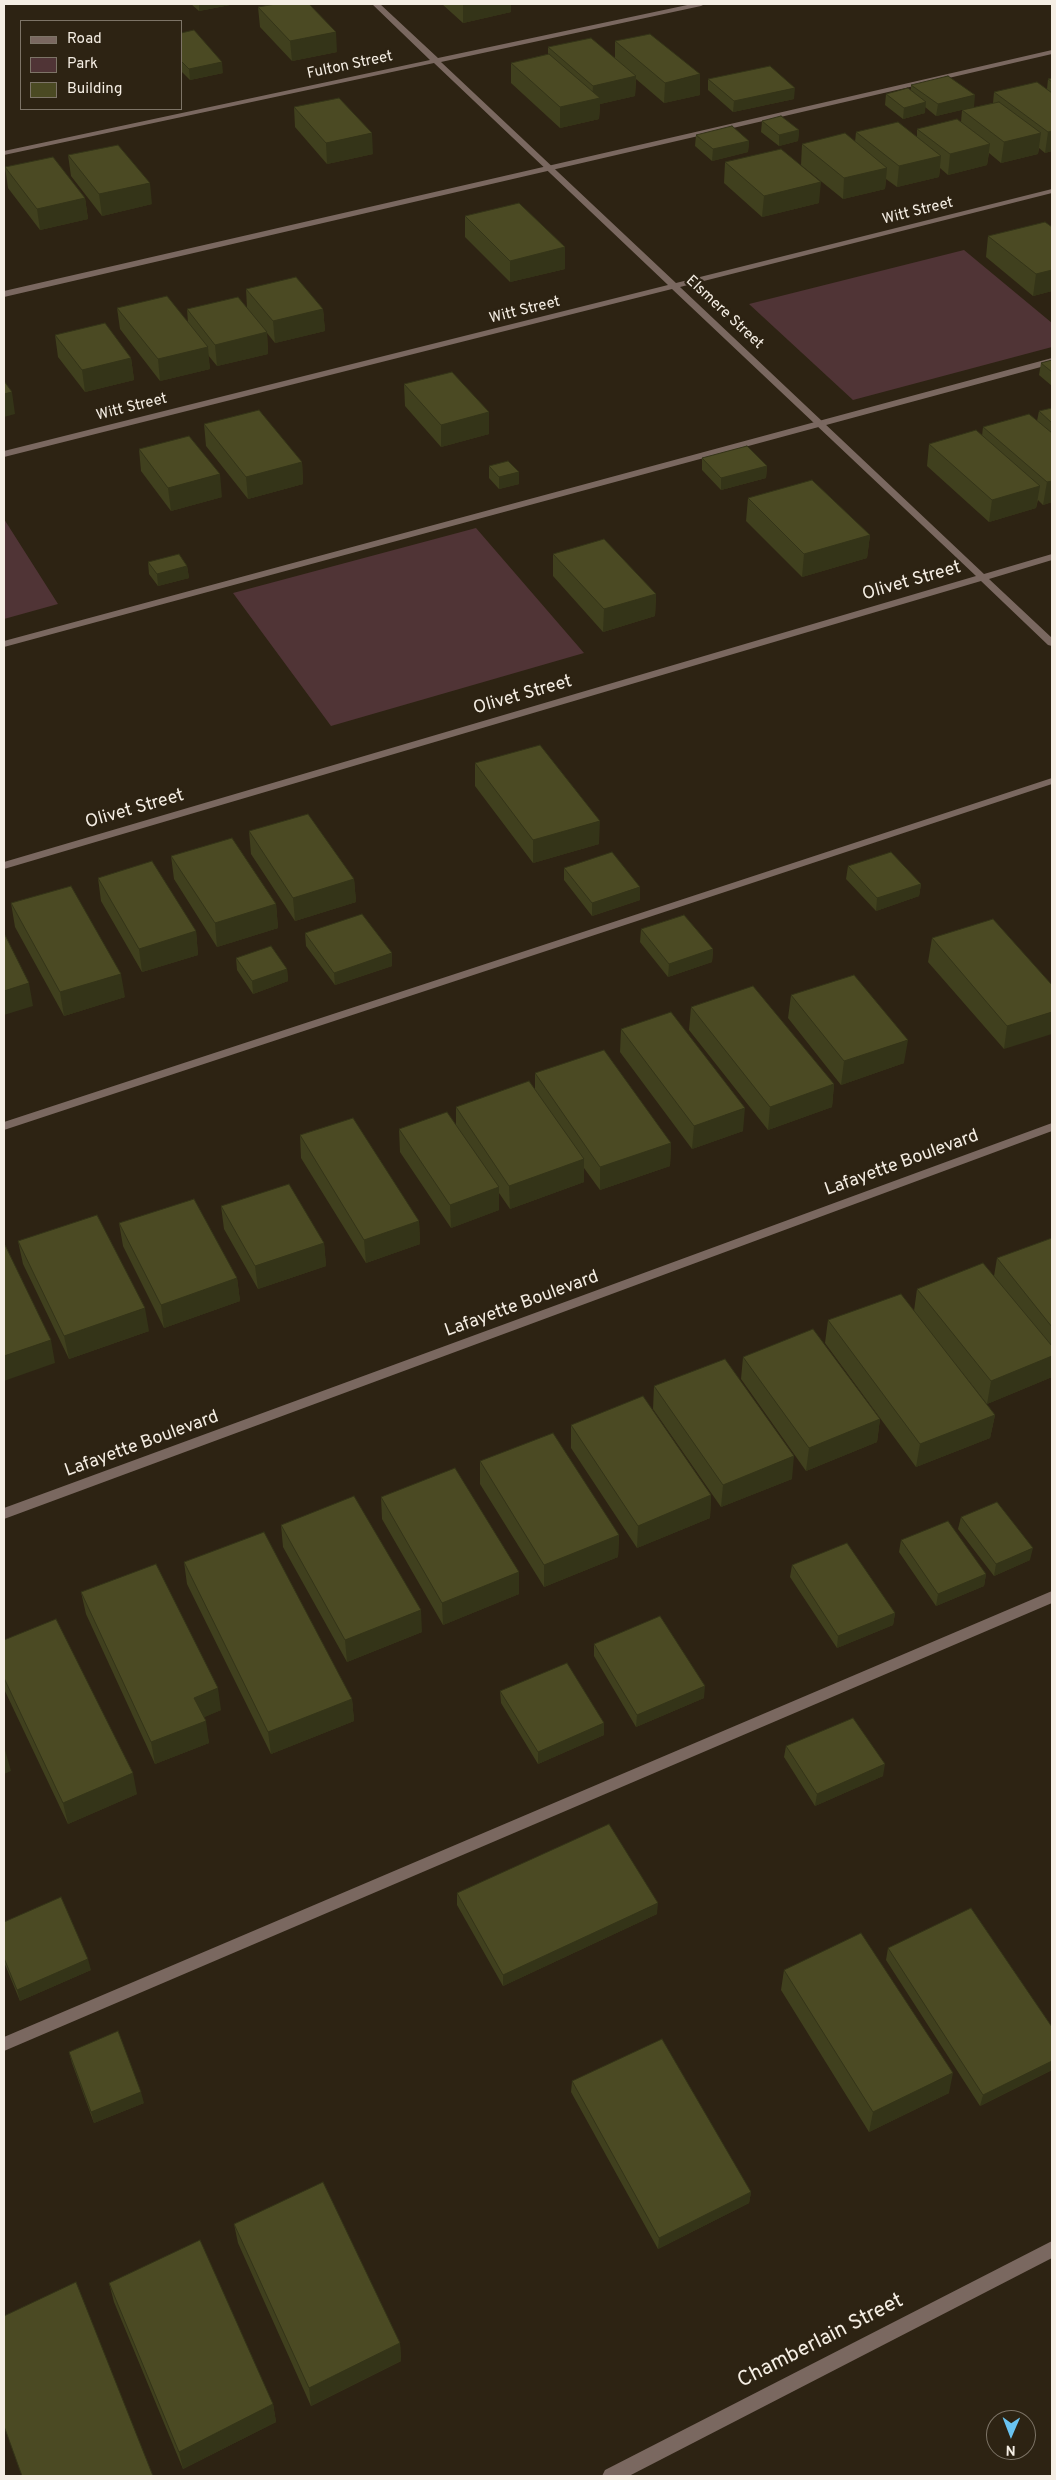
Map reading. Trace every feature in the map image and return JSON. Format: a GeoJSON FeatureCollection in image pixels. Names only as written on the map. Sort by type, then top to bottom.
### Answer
{"type":"FeatureCollection","features":[{"type":"Feature","properties":{"kind":"street","name":"Elsmere Street"},"geometry":{"type":"LineString","coordinates":[[376,4],[551,167],[1052,643]]}},
{"type":"Feature","properties":{"kind":"street","name":"Fulton Street"},"geometry":{"type":"LineString","coordinates":[[4,153],[701,4]]}},
{"type":"Feature","properties":{"kind":"street"},"geometry":{"type":"LineString","coordinates":[[4,294],[1052,52]]}},
{"type":"Feature","properties":{"kind":"street","name":"Witt Street"},"geometry":{"type":"LineString","coordinates":[[4,454],[1052,192]]}},
{"type":"Feature","properties":{"kind":"street"},"geometry":{"type":"LineString","coordinates":[[4,644],[1052,360]]}},
{"type":"Feature","properties":{"kind":"street","name":"Olivet Street"},"geometry":{"type":"LineString","coordinates":[[4,866],[1052,557]]}},
{"type":"Feature","properties":{"kind":"street"},"geometry":{"type":"LineString","coordinates":[[4,1126],[1052,781]]}},
{"type":"Feature","properties":{"kind":"street","name":"Lafayette Boulevard"},"geometry":{"type":"LineString","coordinates":[[4,1514],[1052,1127]]}},
{"type":"Feature","properties":{"kind":"street"},"geometry":{"type":"LineString","coordinates":[[4,2044],[1052,1597]]}},
{"type":"Feature","properties":{"kind":"street","name":"Chamberlain Street"},"geometry":{"type":"LineString","coordinates":[[611,2476],[1052,2248]]}},
{"type":"Feature","properties":{"kind":"green space"},"geometry":{"type":"Polygon","coordinates":[[[964,250],[1052,323],[1052,347],[853,400],[749,304],[964,250]]]}},
{"type":"Feature","properties":{"kind":"green space"},"geometry":{"type":"Polygon","coordinates":[[[4,519],[58,604],[4,619],[4,519]]]}},
{"type":"Feature","properties":{"kind":"green space"},"geometry":{"type":"Polygon","coordinates":[[[476,528],[584,653],[331,726],[233,593],[476,528]]]}},
{"type":"Feature","properties":{"kind":"building"},"geometry":{"type":"Polygon","coordinates":[[[276,4],[309,4],[336,32],[290,41],[258,7],[276,4]]]}},
{"type":"Feature","properties":{"kind":"building"},"geometry":{"type":"Polygon","coordinates":[[[194,30],[222,62],[189,69],[182,62],[182,33],[194,30]]]}},
{"type":"Feature","properties":{"kind":"building"},"geometry":{"type":"Polygon","coordinates":[[[650,34],[700,74],[665,83],[615,41],[650,34]]]}},
{"type":"Feature","properties":{"kind":"building"},"geometry":{"type":"Polygon","coordinates":[[[591,38],[636,76],[593,86],[548,47],[591,38]]]}},
{"type":"Feature","properties":{"kind":"building"},"geometry":{"type":"Polygon","coordinates":[[[549,54],[600,98],[560,107],[511,63],[549,54]]]}},
{"type":"Feature","properties":{"kind":"building"},"geometry":{"type":"Polygon","coordinates":[[[770,66],[795,88],[734,101],[708,79],[770,66]]]}},
{"type":"Feature","properties":{"kind":"building"},"geometry":{"type":"Polygon","coordinates":[[[948,76],[975,95],[938,104],[911,85],[948,76]]]}},
{"type":"Feature","properties":{"kind":"building"},"geometry":{"type":"Polygon","coordinates":[[[1037,82],[1052,93],[1052,131],[1048,132],[994,92],[1037,82]]]}},
{"type":"Feature","properties":{"kind":"building"},"geometry":{"type":"Polygon","coordinates":[[[908,88],[926,102],[904,108],[886,94],[908,88]]]}},
{"type":"Feature","properties":{"kind":"building"},"geometry":{"type":"Polygon","coordinates":[[[339,98],[372,133],[326,143],[294,107],[339,98]]]}},
{"type":"Feature","properties":{"kind":"building"},"geometry":{"type":"Polygon","coordinates":[[[999,102],[1041,133],[1004,142],[962,110],[999,102]]]}},
{"type":"Feature","properties":{"kind":"building"},"geometry":{"type":"Polygon","coordinates":[[[781,116],[799,130],[779,135],[762,121],[781,116]]]}},
{"type":"Feature","properties":{"kind":"building"},"geometry":{"type":"Polygon","coordinates":[[[957,119],[990,144],[950,154],[917,129],[957,119]]]}},
{"type":"Feature","properties":{"kind":"building"},"geometry":{"type":"Polygon","coordinates":[[[898,122],[941,156],[899,166],[856,132],[898,122]]]}},
{"type":"Feature","properties":{"kind":"building"},"geometry":{"type":"Polygon","coordinates":[[[732,126],[749,141],[713,149],[696,135],[732,126]]]}},
{"type":"Feature","properties":{"kind":"building"},"geometry":{"type":"Polygon","coordinates":[[[845,133],[887,168],[844,178],[802,144],[845,133]]]}},
{"type":"Feature","properties":{"kind":"building"},"geometry":{"type":"Polygon","coordinates":[[[118,145],[150,183],[99,194],[68,155],[118,145]]]}},
{"type":"Feature","properties":{"kind":"building"},"geometry":{"type":"Polygon","coordinates":[[[781,149],[821,182],[764,196],[725,162],[781,149]]]}},
{"type":"Feature","properties":{"kind":"building"},"geometry":{"type":"Polygon","coordinates":[[[53,157],[85,198],[37,209],[5,167],[53,157]]]}},
{"type":"Feature","properties":{"kind":"building"},"geometry":{"type":"Polygon","coordinates":[[[519,203],[565,247],[510,261],[465,216],[519,203]]]}},
{"type":"Feature","properties":{"kind":"building"},"geometry":{"type":"Polygon","coordinates":[[[1045,222],[1052,227],[1052,270],[1036,274],[988,236],[1045,222]]]}},
{"type":"Feature","properties":{"kind":"building"},"geometry":{"type":"Polygon","coordinates":[[[296,277],[323,309],[273,321],[246,289],[296,277]]]}},
{"type":"Feature","properties":{"kind":"building"},"geometry":{"type":"Polygon","coordinates":[[[167,296],[208,347],[158,359],[117,308],[167,296]]]}},
{"type":"Feature","properties":{"kind":"building"},"geometry":{"type":"Polygon","coordinates":[[[238,297],[267,332],[215,345],[187,309],[238,297]]]}},
{"type":"Feature","properties":{"kind":"building"},"geometry":{"type":"Polygon","coordinates":[[[105,323],[131,358],[82,370],[55,335],[105,323]]]}},
{"type":"Feature","properties":{"kind":"building"},"geometry":{"type":"Polygon","coordinates":[[[1052,360],[1052,372],[1041,363],[1052,360]]]}},
{"type":"Feature","properties":{"kind":"building"},"geometry":{"type":"Polygon","coordinates":[[[452,372],[489,412],[441,425],[404,384],[452,372]]]}},
{"type":"Feature","properties":{"kind":"building"},"geometry":{"type":"Polygon","coordinates":[[[4,381],[12,392],[4,394],[4,381]]]}},
{"type":"Feature","properties":{"kind":"building"},"geometry":{"type":"Polygon","coordinates":[[[1052,408],[1052,423],[1039,411],[1052,408]]]}},
{"type":"Feature","properties":{"kind":"building"},"geometry":{"type":"Polygon","coordinates":[[[259,410],[302,462],[246,477],[204,424],[259,410]]]}},
{"type":"Feature","properties":{"kind":"building"},"geometry":{"type":"Polygon","coordinates":[[[1029,414],[1052,433],[1052,481],[1047,482],[983,427],[1029,414]]]}},
{"type":"Feature","properties":{"kind":"building"},"geometry":{"type":"Polygon","coordinates":[[[976,430],[1040,486],[992,500],[929,444],[976,430]]]}},
{"type":"Feature","properties":{"kind":"building"},"geometry":{"type":"Polygon","coordinates":[[[189,436],[220,474],[168,488],[139,449],[189,436]]]}},
{"type":"Feature","properties":{"kind":"building"},"geometry":{"type":"Polygon","coordinates":[[[747,446],[767,466],[721,478],[702,458],[747,446]]]}},
{"type":"Feature","properties":{"kind":"building"},"geometry":{"type":"Polygon","coordinates":[[[508,461],[519,472],[499,477],[489,466],[508,461]]]}},
{"type":"Feature","properties":{"kind":"building"},"geometry":{"type":"Polygon","coordinates":[[[812,480],[870,535],[804,554],[748,498],[812,480]]]}},
{"type":"Feature","properties":{"kind":"building"},"geometry":{"type":"Polygon","coordinates":[[[604,539],[656,594],[604,609],[553,554],[604,539]]]}},
{"type":"Feature","properties":{"kind":"building"},"geometry":{"type":"Polygon","coordinates":[[[179,554],[187,566],[157,574],[148,562],[179,554]]]}},
{"type":"Feature","properties":{"kind":"building"},"geometry":{"type":"Polygon","coordinates":[[[540,745],[600,821],[533,840],[475,763],[540,745]]]}},
{"type":"Feature","properties":{"kind":"building"},"geometry":{"type":"Polygon","coordinates":[[[308,814],[354,879],[293,898],[249,831],[308,814]]]}},
{"type":"Feature","properties":{"kind":"building"},"geometry":{"type":"Polygon","coordinates":[[[232,838],[276,904],[215,923],[171,856],[232,838]]]}},
{"type":"Feature","properties":{"kind":"building"},"geometry":{"type":"Polygon","coordinates":[[[612,852],[640,887],[592,903],[564,868],[612,852]]]}},
{"type":"Feature","properties":{"kind":"building"},"geometry":{"type":"Polygon","coordinates":[[[891,852],[921,884],[877,898],[848,866],[891,852]]]}},
{"type":"Feature","properties":{"kind":"building"},"geometry":{"type":"Polygon","coordinates":[[[152,861],[196,931],[139,949],[98,878],[152,861]]]}},
{"type":"Feature","properties":{"kind":"building"},"geometry":{"type":"Polygon","coordinates":[[[71,886],[121,974],[60,992],[11,903],[71,886]]]}},
{"type":"Feature","properties":{"kind":"building"},"geometry":{"type":"Polygon","coordinates":[[[362,914],[392,953],[334,973],[305,933],[362,914]]]}},
{"type":"Feature","properties":{"kind":"building"},"geometry":{"type":"Polygon","coordinates":[[[684,915],[713,949],[669,964],[641,929],[684,915]]]}},
{"type":"Feature","properties":{"kind":"building"},"geometry":{"type":"Polygon","coordinates":[[[993,919],[1052,985],[1052,1012],[1007,1026],[932,938],[993,919]]]}},
{"type":"Feature","properties":{"kind":"building"},"geometry":{"type":"Polygon","coordinates":[[[4,933],[29,983],[4,991],[4,933]]]}},
{"type":"Feature","properties":{"kind":"building"},"geometry":{"type":"Polygon","coordinates":[[[271,946],[287,969],[252,981],[236,958],[271,946]]]}},
{"type":"Feature","properties":{"kind":"building"},"geometry":{"type":"Polygon","coordinates":[[[854,975],[908,1040],[844,1061],[791,995],[854,975]]]}},
{"type":"Feature","properties":{"kind":"building"},"geometry":{"type":"Polygon","coordinates":[[[753,986],[834,1084],[770,1107],[691,1007],[753,986]]]}},
{"type":"Feature","properties":{"kind":"building"},"geometry":{"type":"Polygon","coordinates":[[[671,1012],[745,1108],[694,1126],[621,1029],[671,1012]]]}},
{"type":"Feature","properties":{"kind":"building"},"geometry":{"type":"Polygon","coordinates":[[[604,1050],[671,1143],[600,1167],[535,1073],[604,1050]]]}},
{"type":"Feature","properties":{"kind":"building"},"geometry":{"type":"Polygon","coordinates":[[[529,1081],[584,1159],[509,1186],[456,1107],[529,1081]]]}},
{"type":"Feature","properties":{"kind":"building"},"geometry":{"type":"Polygon","coordinates":[[[447,1112],[499,1187],[450,1205],[399,1129],[447,1112]]]}},
{"type":"Feature","properties":{"kind":"building"},"geometry":{"type":"Polygon","coordinates":[[[353,1118],[419,1221],[364,1240],[300,1135],[353,1118]]]}},
{"type":"Feature","properties":{"kind":"building"},"geometry":{"type":"Polygon","coordinates":[[[289,1184],[324,1243],[255,1266],[221,1206],[289,1184]]]}},
{"type":"Feature","properties":{"kind":"building"},"geometry":{"type":"Polygon","coordinates":[[[194,1199],[237,1278],[161,1305],[119,1223],[194,1199]]]}},
{"type":"Feature","properties":{"kind":"building"},"geometry":{"type":"Polygon","coordinates":[[[97,1215],[145,1308],[64,1336],[18,1241],[97,1215]]]}},
{"type":"Feature","properties":{"kind":"building"},"geometry":{"type":"Polygon","coordinates":[[[1052,1238],[1052,1327],[997,1258],[1052,1238]]]}},
{"type":"Feature","properties":{"kind":"building"},"geometry":{"type":"Polygon","coordinates":[[[4,1245],[51,1340],[4,1356],[4,1245]]]}},
{"type":"Feature","properties":{"kind":"building"},"geometry":{"type":"Polygon","coordinates":[[[983,1263],[1052,1346],[1052,1356],[991,1381],[917,1289],[983,1263]]]}},
{"type":"Feature","properties":{"kind":"building"},"geometry":{"type":"Polygon","coordinates":[[[901,1294],[995,1415],[920,1444],[828,1320],[901,1294]]]}},
{"type":"Feature","properties":{"kind":"building"},"geometry":{"type":"Polygon","coordinates":[[[813,1329],[880,1419],[809,1448],[743,1357],[813,1329]]]}},
{"type":"Feature","properties":{"kind":"building"},"geometry":{"type":"Polygon","coordinates":[[[725,1359],[794,1456],[723,1485],[654,1386],[725,1359]]]}},
{"type":"Feature","properties":{"kind":"building"},"geometry":{"type":"Polygon","coordinates":[[[643,1396],[711,1495],[638,1526],[571,1425],[643,1396]]]}},
{"type":"Feature","properties":{"kind":"building"},"geometry":{"type":"Polygon","coordinates":[[[553,1433],[619,1535],[544,1565],[480,1461],[553,1433]]]}},
{"type":"Feature","properties":{"kind":"building"},"geometry":{"type":"Polygon","coordinates":[[[455,1468],[519,1572],[442,1603],[381,1497],[455,1468]]]}},
{"type":"Feature","properties":{"kind":"building"},"geometry":{"type":"Polygon","coordinates":[[[354,1496],[421,1610],[345,1640],[281,1525],[354,1496]]]}},
{"type":"Feature","properties":{"kind":"building"},"geometry":{"type":"Polygon","coordinates":[[[997,1502],[1033,1548],[996,1564],[961,1517],[997,1502]]]}},
{"type":"Feature","properties":{"kind":"building"},"geometry":{"type":"Polygon","coordinates":[[[948,1521],[986,1574],[938,1594],[901,1540],[948,1521]]]}},
{"type":"Feature","properties":{"kind":"building"},"geometry":{"type":"Polygon","coordinates":[[[264,1532],[352,1699],[268,1732],[184,1562],[264,1532]]]}},
{"type":"Feature","properties":{"kind":"building"},"geometry":{"type":"Polygon","coordinates":[[[847,1543],[895,1613],[838,1636],[792,1565],[847,1543]]]}},
{"type":"Feature","properties":{"kind":"building"},"geometry":{"type":"Polygon","coordinates":[[[156,1564],[218,1688],[194,1698],[206,1721],[151,1742],[81,1592],[156,1564]]]}},
{"type":"Feature","properties":{"kind":"building"},"geometry":{"type":"Polygon","coordinates":[[[660,1616],[705,1686],[637,1715],[594,1644],[660,1616]]]}},
{"type":"Feature","properties":{"kind":"building"},"geometry":{"type":"Polygon","coordinates":[[[56,1619],[133,1773],[63,1803],[4,1678],[4,1640],[56,1619]]]}},
{"type":"Feature","properties":{"kind":"building"},"geometry":{"type":"Polygon","coordinates":[[[567,1663],[604,1723],[538,1752],[500,1691],[567,1663]]]}},
{"type":"Feature","properties":{"kind":"building"},"geometry":{"type":"Polygon","coordinates":[[[853,1718],[885,1764],[817,1794],[786,1746],[853,1718]]]}},
{"type":"Feature","properties":{"kind":"building"},"geometry":{"type":"Polygon","coordinates":[[[609,1824],[658,1903],[503,1975],[457,1893],[609,1824]]]}},
{"type":"Feature","properties":{"kind":"building"},"geometry":{"type":"Polygon","coordinates":[[[61,1897],[88,1959],[17,1990],[4,1958],[4,1922],[61,1897]]]}},
{"type":"Feature","properties":{"kind":"building"},"geometry":{"type":"Polygon","coordinates":[[[971,1908],[1052,2027],[1052,2061],[983,2095],[888,1948],[971,1908]]]}},
{"type":"Feature","properties":{"kind":"building"},"geometry":{"type":"Polygon","coordinates":[[[861,1933],[953,2073],[873,2112],[784,1970],[861,1933]]]}},
{"type":"Feature","properties":{"kind":"building"},"geometry":{"type":"Polygon","coordinates":[[[118,2031],[141,2092],[91,2112],[69,2052],[118,2031]]]}},
{"type":"Feature","properties":{"kind":"building"},"geometry":{"type":"Polygon","coordinates":[[[662,2039],[751,2192],[659,2238],[572,2081],[662,2039]]]}},
{"type":"Feature","properties":{"kind":"building"},"geometry":{"type":"Polygon","coordinates":[[[323,2182],[400,2343],[309,2388],[234,2224],[323,2182]]]}},
{"type":"Feature","properties":{"kind":"building"},"geometry":{"type":"Polygon","coordinates":[[[200,2240],[273,2404],[179,2452],[109,2283],[200,2240]]]}},
{"type":"Feature","properties":{"kind":"building"},"geometry":{"type":"Polygon","coordinates":[[[76,2282],[153,2476],[22,2476],[4,2426],[4,2316],[76,2282]]]}}]}
